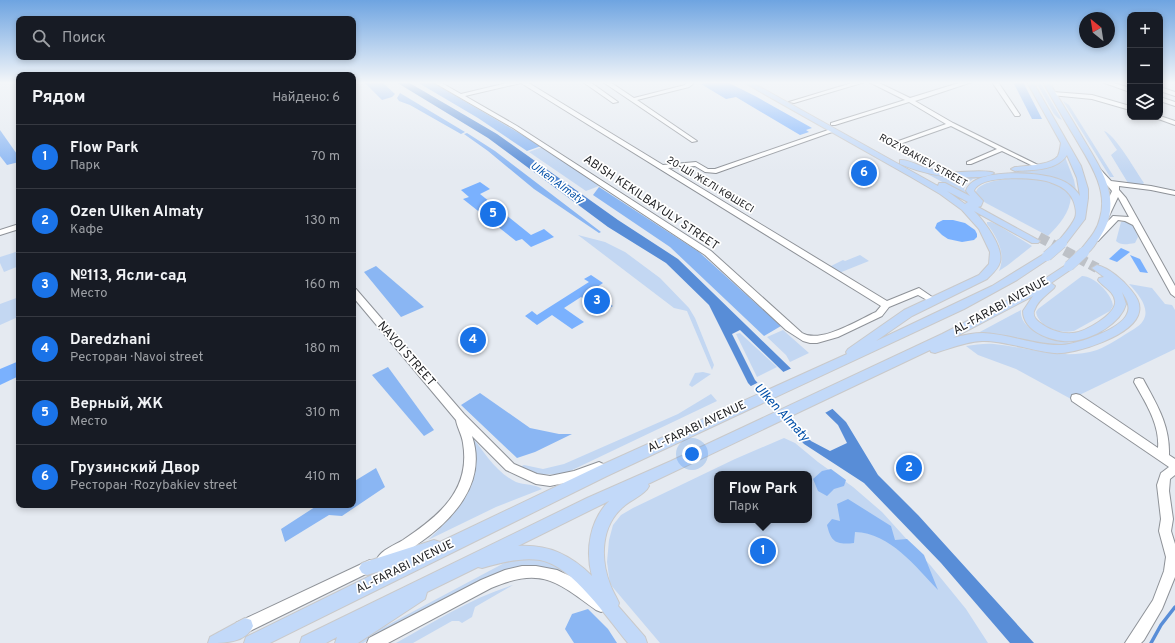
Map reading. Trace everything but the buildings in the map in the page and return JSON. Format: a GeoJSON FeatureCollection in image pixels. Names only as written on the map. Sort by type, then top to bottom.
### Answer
{"type":"FeatureCollection","features":[{"type":"Feature","properties":{"kind":"main road","name":"ROZYBAKIEV STREET"},"geometry":{"type":"LineString","coordinates":[[804,112],[833,127],[895,158],[1008,220],[1037,239],[907,171],[872,151],[833,127],[808,112]]}},
{"type":"Feature","properties":{"kind":"main road","name":"AL-FARABI AVENUE"},"geometry":{"type":"LineString","coordinates":[[252,643],[469,536],[661,444],[831,367],[987,293],[1025,272],[1062,243],[1080,219],[1084,208],[1085,194],[1083,180],[1077,166],[1046,112]]}},
{"type":"Feature","properties":{"kind":"main road","name":"AL-FARABI AVENUE"},"geometry":{"type":"LineString","coordinates":[[308,643],[592,502],[676,465],[1008,306],[1052,280],[1084,252],[1095,239],[1106,214],[1107,199],[1097,168],[1064,112]]}},
{"type":"Feature","properties":{"kind":"main road"},"geometry":{"type":"LineString","coordinates":[[895,158],[924,170],[948,175],[971,175],[1052,163],[1063,156],[1064,144]]}},
{"type":"Feature","properties":{"kind":"main road"},"geometry":{"type":"LineString","coordinates":[[831,367],[882,329],[908,313],[983,277],[991,270],[995,263],[996,255],[986,231],[974,215],[958,202],[907,171]]}},
{"type":"Feature","properties":{"kind":"main road"},"geometry":{"type":"LineString","coordinates":[[1008,220],[976,199],[970,191],[974,184],[990,179],[1017,175],[1035,176],[1048,179],[1061,184],[1074,194],[1080,204],[1080,219]]}},
{"type":"Feature","properties":{"kind":"main road"},"geometry":{"type":"LineString","coordinates":[[849,383],[957,341],[969,338],[984,337],[1053,349],[1074,349],[1090,344],[1130,320],[1134,307],[1132,299],[1127,292],[1114,279],[1094,270],[1116,291],[1121,303],[1120,309],[1111,319],[1086,333],[1075,337],[1062,337],[1042,330],[1031,320],[1028,314],[1029,309],[1069,266]]}},
{"type":"Feature","properties":{"kind":"main road"},"geometry":{"type":"LineString","coordinates":[[634,638],[606,594],[600,581],[596,563],[597,546],[601,528],[606,515],[615,505],[631,492],[676,465]]}},
{"type":"Feature","properties":{"kind":"main road"},"geometry":{"type":"LineString","coordinates":[[367,568],[469,536]]}},
{"type":"Feature","properties":{"kind":"main road"},"geometry":{"type":"LineString","coordinates":[[342,643],[461,566],[509,554],[524,553],[540,553],[554,557],[576,571],[634,638]]}},
{"type":"Feature","properties":{"kind":"main road"},"geometry":{"type":"LineString","coordinates":[[216,643],[245,626]]}},
{"type":"Feature","properties":{"kind":"street","name":"ABISH KEKILBAYULY STREET"},"geometry":{"type":"LineString","coordinates":[[488,112],[515,127],[708,253],[784,323],[797,334],[809,340],[819,340],[838,333],[879,314],[886,305],[919,291],[934,301]]}},
{"type":"Feature","properties":{"kind":"street","name":"20-ШІ ЖЕЛІ КӨШЕСІ"},"geometry":{"type":"LineString","coordinates":[[571,112],[886,305]]}},
{"type":"Feature","properties":{"kind":"street"},"geometry":{"type":"LineString","coordinates":[[651,112],[694,140]]}},
{"type":"Feature","properties":{"kind":"street"},"geometry":{"type":"LineString","coordinates":[[660,167],[696,164],[707,171],[716,171],[833,127],[878,112]]}},
{"type":"Feature","properties":{"kind":"street"},"geometry":{"type":"LineString","coordinates":[[930,112],[951,124],[1037,166]]}},
{"type":"Feature","properties":{"kind":"street"},"geometry":{"type":"LineString","coordinates":[[1163,119],[1175,123]]}},
{"type":"Feature","properties":{"kind":"street"},"geometry":{"type":"LineString","coordinates":[[895,144],[951,124]]}},
{"type":"Feature","properties":{"kind":"street"},"geometry":{"type":"LineString","coordinates":[[969,163],[1002,149]]}},
{"type":"Feature","properties":{"kind":"street"},"geometry":{"type":"LineString","coordinates":[[1097,168],[1114,186],[1122,198],[1175,294]]}},
{"type":"Feature","properties":{"kind":"street"},"geometry":{"type":"LineString","coordinates":[[1114,186],[1151,188],[1175,193]]}},
{"type":"Feature","properties":{"kind":"street"},"geometry":{"type":"LineString","coordinates":[[1106,214],[1114,186]]}},
{"type":"Feature","properties":{"kind":"street"},"geometry":{"type":"LineString","coordinates":[[1095,239],[1116,218],[1127,219],[1136,223]]}},
{"type":"Feature","properties":{"kind":"street"},"geometry":{"type":"LineString","coordinates":[[0,233],[16,227]]}},
{"type":"Feature","properties":{"kind":"street","name":"NAVOI STREET"},"geometry":{"type":"LineString","coordinates":[[356,295],[460,417],[510,467],[536,480],[550,481],[574,476],[661,444]]}},
{"type":"Feature","properties":{"kind":"street"},"geometry":{"type":"LineString","coordinates":[[1139,382],[1158,418],[1164,440],[1163,457]]}},
{"type":"Feature","properties":{"kind":"street"},"geometry":{"type":"LineString","coordinates":[[1076,398],[1175,465]]}},
{"type":"Feature","properties":{"kind":"street","name":"NAVOI STREET"},"geometry":{"type":"LineString","coordinates":[[367,568],[426,532],[460,497],[467,483],[470,463],[469,442],[460,417]]}},
{"type":"Feature","properties":{"kind":"street"},"geometry":{"type":"LineString","coordinates":[[1132,643],[1140,634],[1153,612],[1169,577],[1172,559],[1170,545],[1165,531],[1167,521],[1163,486],[1165,477],[1175,469]]}},
{"type":"Feature","properties":{"kind":"street","name":"AL-FARABI AVENUE"},"geometry":{"type":"LineString","coordinates":[[210,643],[367,568]]}},
{"type":"Feature","properties":{"kind":"street"},"geometry":{"type":"LineString","coordinates":[[374,643],[486,584],[506,576],[522,572],[552,574],[567,581],[616,617]]}},
{"type":"Feature","properties":{"kind":"shaded area"},"geometry":{"type":"Polygon","coordinates":[[[422,112],[432,112],[465,132],[461,134],[422,112]]]}},
{"type":"Feature","properties":{"kind":"shaded area"},"geometry":{"type":"Polygon","coordinates":[[[468,112],[483,112],[541,146],[527,151],[468,112]]]}},
{"type":"Feature","properties":{"kind":"shaded area"},"geometry":{"type":"Polygon","coordinates":[[[1028,112],[1038,112],[1042,119],[1032,119],[1028,112]]]}},
{"type":"Feature","properties":{"kind":"shaded area"},"geometry":{"type":"Polygon","coordinates":[[[1053,112],[1057,112],[1062,120],[1058,118],[1053,112]]]}},
{"type":"Feature","properties":{"kind":"shaded area"},"geometry":{"type":"Polygon","coordinates":[[[1070,112],[1073,112],[1114,177],[1110,177],[1070,112]]]}},
{"type":"Feature","properties":{"kind":"shaded area"},"geometry":{"type":"Polygon","coordinates":[[[0,130],[16,153],[16,163],[7,165],[0,156],[0,130]]]}},
{"type":"Feature","properties":{"kind":"shaded area"},"geometry":{"type":"Polygon","coordinates":[[[1104,131],[1108,133],[1125,154],[1144,183],[1142,185],[1128,183],[1111,155],[1117,150],[1104,131]]]}},
{"type":"Feature","properties":{"kind":"shaded area"},"geometry":{"type":"Polygon","coordinates":[[[467,133],[495,151],[601,232],[599,233],[534,189],[488,151],[464,134],[467,133]]]}},
{"type":"Feature","properties":{"kind":"shaded area"},"geometry":{"type":"Polygon","coordinates":[[[542,147],[599,186],[586,191],[529,152],[542,147]]]}},
{"type":"Feature","properties":{"kind":"shaded area"},"geometry":{"type":"Polygon","coordinates":[[[1065,157],[1074,180],[1076,190],[1045,176],[1031,173],[1009,173],[1048,167],[1061,161],[1065,157]]]}},
{"type":"Feature","properties":{"kind":"shaded area"},"geometry":{"type":"Polygon","coordinates":[[[922,171],[951,178],[980,178],[973,179],[966,184],[964,189],[968,196],[922,171]]]}},
{"type":"Feature","properties":{"kind":"shaded area"},"geometry":{"type":"Polygon","coordinates":[[[1028,178],[1052,182],[1063,188],[1071,196],[1069,208],[1060,223],[1048,236],[986,203],[980,199],[976,192],[984,184],[991,182],[1028,178]]]}},
{"type":"Feature","properties":{"kind":"shaded area"},"geometry":{"type":"Polygon","coordinates":[[[599,187],[699,252],[781,326],[764,336],[670,247],[593,195],[599,187]]]}},
{"type":"Feature","properties":{"kind":"shaded area"},"geometry":{"type":"Polygon","coordinates":[[[987,222],[996,224],[1032,246],[999,271],[1002,258],[1000,246],[987,222]]]}},
{"type":"Feature","properties":{"kind":"shaded area"},"geometry":{"type":"Polygon","coordinates":[[[1121,222],[1129,222],[1133,226],[1138,237],[1135,243],[1122,244],[1116,241],[1121,222]]]}},
{"type":"Feature","properties":{"kind":"shaded area"},"geometry":{"type":"Polygon","coordinates":[[[578,235],[605,242],[625,252],[660,278],[689,308],[695,318],[714,365],[712,370],[687,311],[674,308],[578,235]]]}},
{"type":"Feature","properties":{"kind":"shaded area"},"geometry":{"type":"Polygon","coordinates":[[[16,252],[16,267],[4,272],[0,263],[0,257],[16,252]]]}},
{"type":"Feature","properties":{"kind":"shaded area"},"geometry":{"type":"Polygon","coordinates":[[[860,255],[869,261],[839,273],[829,267],[843,260],[845,261],[860,255]]]}},
{"type":"Feature","properties":{"kind":"shaded area"},"geometry":{"type":"Polygon","coordinates":[[[376,266],[424,307],[401,317],[364,272],[376,266]]]}},
{"type":"Feature","properties":{"kind":"shaded area"},"geometry":{"type":"Polygon","coordinates":[[[1082,276],[1097,282],[1106,291],[1112,301],[1113,306],[1110,311],[1074,331],[1068,332],[1051,329],[1041,322],[1036,312],[1038,309],[1082,276]]]}},
{"type":"Feature","properties":{"kind":"shaded area"},"geometry":{"type":"Polygon","coordinates":[[[1129,284],[1152,288],[1165,304],[1172,305],[1175,310],[1175,349],[1071,399],[1016,369],[978,355],[966,346],[994,344],[1058,354],[1084,353],[1097,350],[1134,329],[1141,324],[1144,318],[1146,313],[1145,307],[1129,284]]]}},
{"type":"Feature","properties":{"kind":"shaded area"},"geometry":{"type":"Polygon","coordinates":[[[16,298],[16,318],[0,325],[0,304],[16,298]]]}},
{"type":"Feature","properties":{"kind":"shaded area"},"geometry":{"type":"Polygon","coordinates":[[[1021,310],[1022,318],[1026,325],[1033,331],[1052,339],[1078,343],[1048,345],[976,334],[1021,310]]]}},
{"type":"Feature","properties":{"kind":"shaded area"},"geometry":{"type":"Polygon","coordinates":[[[783,330],[809,353],[790,362],[786,355],[767,337],[783,330]]]}},
{"type":"Feature","properties":{"kind":"shaded area"},"geometry":{"type":"Polygon","coordinates":[[[740,333],[777,367],[757,377],[736,334],[740,333]]]}},
{"type":"Feature","properties":{"kind":"shaded area"},"geometry":{"type":"Polygon","coordinates":[[[388,367],[434,430],[424,436],[372,375],[388,367]]]}},
{"type":"Feature","properties":{"kind":"shaded area"},"geometry":{"type":"Polygon","coordinates":[[[703,372],[711,374],[692,387],[689,385],[695,373],[703,372]]]}},
{"type":"Feature","properties":{"kind":"shaded area"},"geometry":{"type":"Polygon","coordinates":[[[480,393],[530,428],[559,434],[572,434],[535,452],[517,458],[461,405],[480,393]]]}},
{"type":"Feature","properties":{"kind":"shaded area"},"geometry":{"type":"Polygon","coordinates":[[[711,394],[717,401],[568,472],[543,474],[518,468],[524,465],[543,469],[564,464],[678,414],[711,394]]]}},
{"type":"Feature","properties":{"kind":"shaded area"},"geometry":{"type":"Polygon","coordinates":[[[469,433],[502,473],[516,482],[537,486],[542,489],[496,507],[428,540],[461,505],[474,479],[476,465],[474,450],[469,433]]]}},
{"type":"Feature","properties":{"kind":"shaded area"},"geometry":{"type":"Polygon","coordinates":[[[784,438],[795,443],[818,462],[853,487],[882,512],[931,566],[966,609],[988,643],[660,643],[610,584],[607,562],[609,540],[613,525],[621,515],[735,459],[784,438]]]}},
{"type":"Feature","properties":{"kind":"shaded area"},"geometry":{"type":"Polygon","coordinates":[[[376,468],[385,487],[356,507],[356,480],[376,468]]]}},
{"type":"Feature","properties":{"kind":"shaded area"},"geometry":{"type":"Polygon","coordinates":[[[831,469],[846,480],[844,486],[834,489],[827,496],[818,491],[813,479],[822,471],[831,469]]]}},
{"type":"Feature","properties":{"kind":"shaded area"},"geometry":{"type":"Polygon","coordinates":[[[848,499],[891,526],[895,540],[907,539],[924,555],[938,590],[901,553],[880,538],[855,532],[854,543],[839,543],[833,539],[827,525],[832,519],[840,521],[837,504],[848,499]]]}},
{"type":"Feature","properties":{"kind":"shaded area"},"geometry":{"type":"Polygon","coordinates":[[[313,508],[354,508],[342,516],[329,515],[285,542],[281,529],[313,508]]]}},
{"type":"Feature","properties":{"kind":"shaded area"},"geometry":{"type":"Polygon","coordinates":[[[527,558],[558,564],[580,582],[554,570],[491,577],[363,643],[354,643],[512,559],[527,558]]]}},
{"type":"Feature","properties":{"kind":"shaded area"},"geometry":{"type":"Polygon","coordinates":[[[513,585],[475,607],[472,617],[462,623],[459,621],[452,621],[413,643],[396,643],[482,597],[513,585]]]}},
{"type":"Feature","properties":{"kind":"shaded area"},"geometry":{"type":"Polygon","coordinates":[[[588,609],[608,629],[617,643],[574,643],[565,629],[572,614],[588,609]]]}},
{"type":"Feature","properties":{"kind":"water","name":"Ulken Almaty"},"geometry":{"type":"Polygon","coordinates":[[[445,112],[459,112],[497,134],[618,220],[678,259],[846,422],[878,475],[918,515],[1034,643],[1010,643],[941,563],[864,483],[804,444],[748,383],[709,305],[666,263],[608,227],[488,138],[445,112]],[[740,330],[732,334],[755,380],[811,441],[830,451],[847,443],[838,425],[740,330]]]}},
{"type":"Feature","properties":{"kind":"pier"},"geometry":{"type":"Polygon","coordinates":[[[792,368],[834,408],[823,414],[781,373],[792,368]]]}},
{"type":"Feature","properties":{"kind":"pier"},"geometry":{"type":"Polygon","coordinates":[[[759,382],[799,425],[789,430],[749,387],[759,382]]]}},
{"type":"Feature","properties":{"kind":"waterway"},"geometry":{"type":"LineString","coordinates":[[1151,643],[1161,625],[1175,607]]}},
{"type":"Feature","properties":{"kind":"tunnel"},"geometry":{"type":"LineString","coordinates":[[1039,237],[1097,268]]}},
{"type":"Feature","properties":{"kind":"place","name":"Грузинский Двор"},"geometry":{"type":"Point","coordinates":[864,173]}},
{"type":"Feature","properties":{"kind":"place","name":"Верный, ЖК"},"geometry":{"type":"Point","coordinates":[493,214]}},
{"type":"Feature","properties":{"kind":"place","name":"№113, Ясли-сад"},"geometry":{"type":"Point","coordinates":[597,301]}},
{"type":"Feature","properties":{"kind":"place","name":"Daredzhani"},"geometry":{"type":"Point","coordinates":[473,340]}},
{"type":"Feature","properties":{"kind":"place","name":"Ozen Ulken Almaty"},"geometry":{"type":"Point","coordinates":[909,468]}},
{"type":"Feature","properties":{"kind":"place","name":"Flow Park"},"geometry":{"type":"Point","coordinates":[763,551]}}]}
